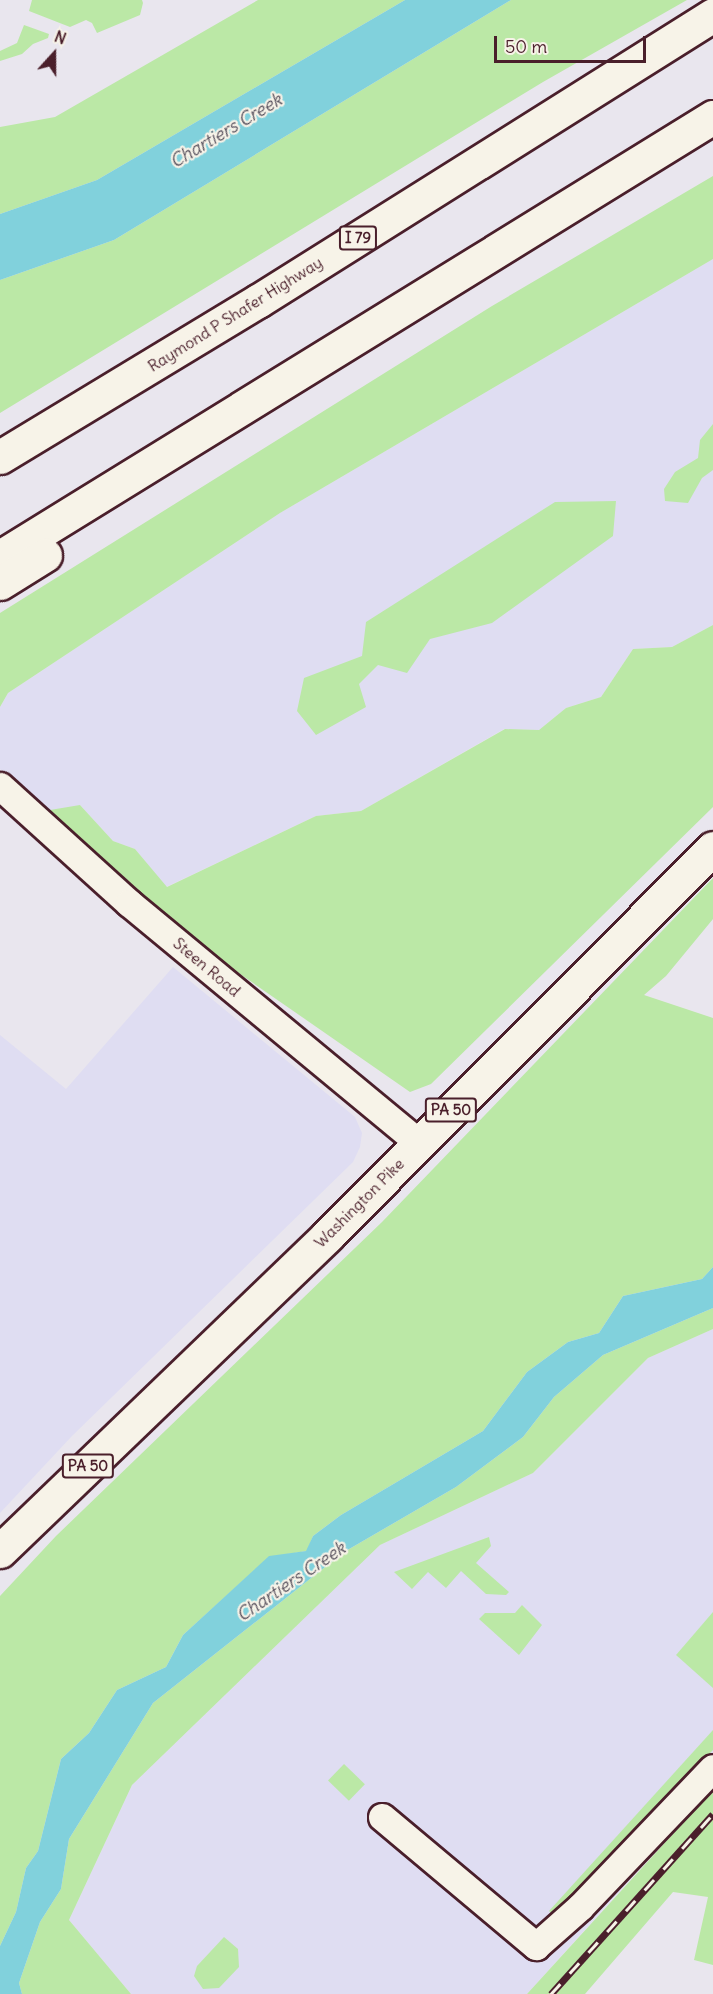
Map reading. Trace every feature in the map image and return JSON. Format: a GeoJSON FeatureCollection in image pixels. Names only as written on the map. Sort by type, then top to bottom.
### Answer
{"type":"FeatureCollection","features":[{"type":"Feature","properties":{"kind":"main road","name":"Raymond P Shafer Highway"},"geometry":{"type":"LineString","coordinates":[[0,457],[258,301],[713,15]]}},
{"type":"Feature","properties":{"kind":"main road"},"geometry":{"type":"LineString","coordinates":[[0,557],[713,117]]}},
{"type":"Feature","properties":{"kind":"main road"},"geometry":{"type":"LineString","coordinates":[[0,583],[68,541],[325,358]]}},
{"type":"Feature","properties":{"kind":"main road","name":"Washington Pike"},"geometry":{"type":"LineString","coordinates":[[0,1551],[419,1143],[713,848]]}},
{"type":"Feature","properties":{"kind":"street","name":"Steen Road"},"geometry":{"type":"LineString","coordinates":[[0,786],[129,903],[419,1143]]}},
{"type":"Feature","properties":{"kind":"street"},"geometry":{"type":"LineString","coordinates":[[382,1817],[536,1946],[580,1907],[713,1768]]}},
{"type":"Feature","properties":{"kind":"shaded area"},"geometry":{"type":"Polygon","coordinates":[[[713,259],[713,625],[672,647],[633,649],[601,697],[566,708],[539,730],[504,729],[361,811],[316,816],[166,887],[135,849],[113,841],[80,805],[52,825],[0,769],[0,707],[8,693],[280,513],[713,259]]]}},
{"type":"Feature","properties":{"kind":"shaded area"},"geometry":{"type":"Polygon","coordinates":[[[173,967],[355,1117],[362,1133],[360,1147],[353,1162],[72,1436],[0,1513],[0,1035],[66,1089],[173,967]]]}},
{"type":"Feature","properties":{"kind":"shaded area"},"geometry":{"type":"Polygon","coordinates":[[[713,1329],[713,1788],[527,1994],[131,1994],[69,1920],[132,1785],[380,1545],[533,1473],[648,1358],[713,1329]]]}},
{"type":"Feature","properties":{"kind":"green space"},"geometry":{"type":"Polygon","coordinates":[[[32,0],[142,0],[143,3],[140,15],[97,33],[92,23],[86,20],[70,27],[29,11],[32,0]]]}},
{"type":"Feature","properties":{"kind":"green space"},"geometry":{"type":"Polygon","coordinates":[[[258,0],[405,0],[97,180],[0,214],[0,127],[55,117],[258,0]]]}},
{"type":"Feature","properties":{"kind":"green space"},"geometry":{"type":"Polygon","coordinates":[[[511,0],[687,0],[543,82],[0,413],[0,280],[114,240],[511,0]]]}},
{"type":"Feature","properties":{"kind":"green space"},"geometry":{"type":"Polygon","coordinates":[[[24,25],[49,34],[48,38],[33,44],[22,54],[0,61],[0,51],[17,43],[24,25]]]}},
{"type":"Feature","properties":{"kind":"green space"},"geometry":{"type":"Polygon","coordinates":[[[713,176],[713,259],[280,513],[8,693],[0,707],[0,613],[492,306],[713,176]]]}},
{"type":"Feature","properties":{"kind":"green space"},"geometry":{"type":"Polygon","coordinates":[[[713,424],[713,470],[702,478],[688,503],[665,501],[664,489],[675,472],[698,458],[700,440],[713,424]]]}},
{"type":"Feature","properties":{"kind":"green space"},"geometry":{"type":"Polygon","coordinates":[[[616,501],[613,536],[492,623],[430,639],[407,673],[378,665],[359,684],[366,707],[316,735],[297,711],[304,678],[362,656],[366,622],[555,502],[616,501]]]}},
{"type":"Feature","properties":{"kind":"green space"},"geometry":{"type":"Polygon","coordinates":[[[713,625],[713,807],[431,1084],[410,1092],[230,967],[52,825],[50,810],[80,805],[113,841],[135,849],[167,887],[316,816],[361,811],[505,729],[539,730],[566,708],[601,697],[633,649],[672,647],[713,625]]]}},
{"type":"Feature","properties":{"kind":"green space"},"geometry":{"type":"Polygon","coordinates":[[[713,878],[713,919],[666,976],[644,995],[713,1018],[713,1267],[702,1279],[623,1296],[599,1333],[568,1342],[527,1372],[483,1431],[341,1515],[313,1536],[307,1551],[269,1557],[183,1635],[166,1667],[117,1690],[89,1733],[61,1759],[38,1851],[26,1868],[16,1912],[0,1946],[0,1596],[56,1536],[382,1222],[713,878]]]}},
{"type":"Feature","properties":{"kind":"green space"},"geometry":{"type":"Polygon","coordinates":[[[713,1308],[713,1329],[648,1358],[533,1473],[380,1545],[132,1785],[69,1920],[131,1994],[22,1994],[19,1983],[40,1922],[61,1889],[69,1839],[153,1703],[344,1552],[456,1487],[523,1437],[554,1397],[603,1355],[713,1308]]]}},
{"type":"Feature","properties":{"kind":"green space"},"geometry":{"type":"Polygon","coordinates":[[[489,1537],[491,1546],[476,1563],[509,1592],[506,1595],[486,1594],[461,1571],[446,1588],[428,1572],[412,1589],[394,1572],[489,1537]]]}},
{"type":"Feature","properties":{"kind":"green space"},"geometry":{"type":"Polygon","coordinates":[[[522,1605],[542,1625],[519,1655],[479,1619],[485,1613],[515,1613],[522,1605]]]}},
{"type":"Feature","properties":{"kind":"green space"},"geometry":{"type":"Polygon","coordinates":[[[713,1612],[713,1688],[676,1655],[713,1612]]]}},
{"type":"Feature","properties":{"kind":"green space"},"geometry":{"type":"Polygon","coordinates":[[[713,1730],[713,1750],[556,1917],[549,1911],[713,1730]]]}},
{"type":"Feature","properties":{"kind":"green space"},"geometry":{"type":"Polygon","coordinates":[[[344,1764],[365,1784],[349,1801],[328,1781],[344,1764]]]}},
{"type":"Feature","properties":{"kind":"green space"},"geometry":{"type":"Polygon","coordinates":[[[713,1790],[713,1965],[694,1960],[708,1897],[673,1892],[585,1994],[527,1994],[713,1790]]]}},
{"type":"Feature","properties":{"kind":"green space"},"geometry":{"type":"Polygon","coordinates":[[[224,1937],[238,1949],[239,1967],[219,1988],[203,1989],[194,1976],[197,1966],[224,1937]]]}},
{"type":"Feature","properties":{"kind":"water","name":"Chartiers Creek"},"geometry":{"type":"Polygon","coordinates":[[[405,0],[511,0],[114,240],[0,280],[0,214],[97,180],[405,0]]]}},
{"type":"Feature","properties":{"kind":"water","name":"Chartiers Creek"},"geometry":{"type":"Polygon","coordinates":[[[713,1267],[713,1308],[603,1355],[554,1397],[523,1437],[456,1487],[344,1552],[153,1703],[69,1839],[61,1889],[40,1922],[19,1983],[22,1994],[0,1994],[0,1946],[16,1912],[26,1868],[38,1851],[61,1759],[89,1733],[117,1690],[166,1667],[183,1635],[269,1556],[306,1551],[313,1536],[341,1515],[483,1431],[527,1372],[568,1342],[599,1333],[623,1296],[702,1279],[713,1267]]]}},
{"type":"Feature","properties":{"kind":"railway"},"geometry":{"type":"LineString","coordinates":[[551,1994],[713,1814]]}}]}
